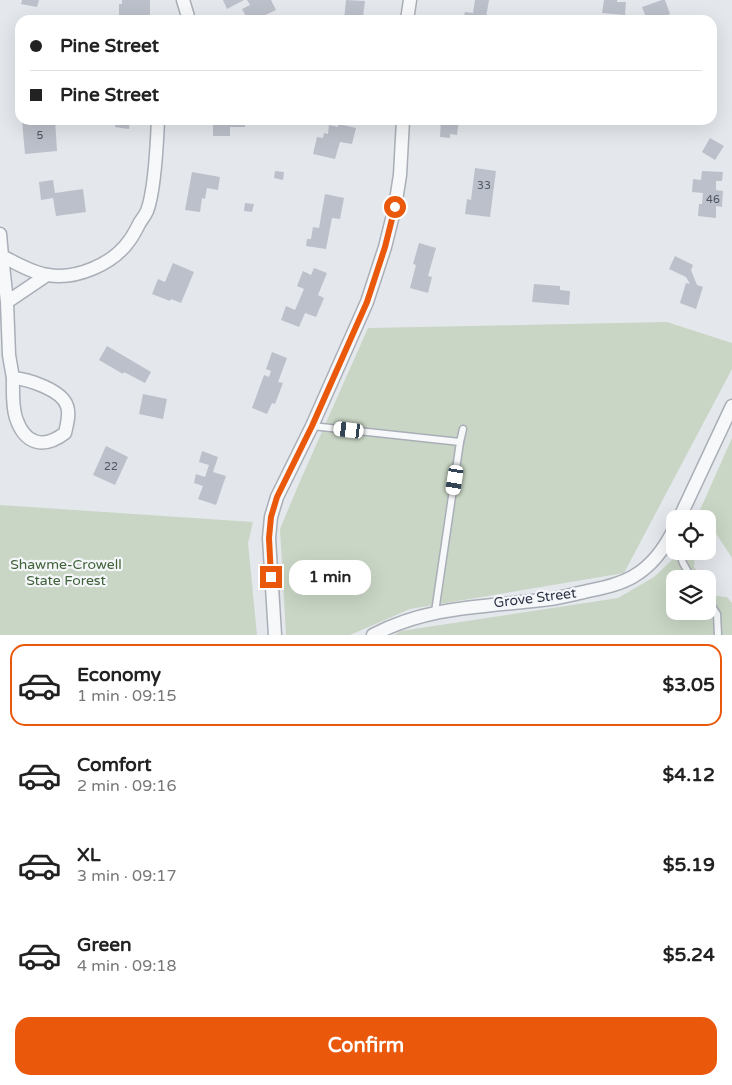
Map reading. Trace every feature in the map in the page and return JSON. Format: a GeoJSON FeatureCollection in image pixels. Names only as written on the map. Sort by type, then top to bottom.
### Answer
{"type":"FeatureCollection","features":[{"type":"Feature","properties":{"kind":"street"},"geometry":{"type":"LineString","coordinates":[[183,0],[186,15]]}},
{"type":"Feature","properties":{"kind":"street"},"geometry":{"type":"LineString","coordinates":[[408,15],[410,0]]}},
{"type":"Feature","properties":{"kind":"street"},"geometry":{"type":"LineString","coordinates":[[2,256],[17,264],[47,275],[64,276],[101,264],[116,254],[129,241],[147,211],[152,190],[158,125]]}},
{"type":"Feature","properties":{"kind":"street"},"geometry":{"type":"LineString","coordinates":[[275,635],[269,538],[271,517],[277,497],[312,426],[367,302],[385,247],[395,207],[400,175],[403,125]]}},
{"type":"Feature","properties":{"kind":"street"},"geometry":{"type":"LineString","coordinates":[[0,234],[7,302],[9,355],[16,418],[24,435],[32,441],[54,441],[65,433],[68,417],[67,406],[64,400],[47,387],[27,379],[13,378]]}},
{"type":"Feature","properties":{"kind":"street"},"geometry":{"type":"LineString","coordinates":[[7,302],[47,275]]}},
{"type":"Feature","properties":{"kind":"street"},"geometry":{"type":"LineString","coordinates":[[683,510],[732,406]]}},
{"type":"Feature","properties":{"kind":"street","name":"Grove Street"},"geometry":{"type":"LineString","coordinates":[[373,635],[396,623],[435,612],[552,599],[608,587],[633,577],[649,566],[666,544]]}},
{"type":"Feature","properties":{"kind":"lane"},"geometry":{"type":"LineString","coordinates":[[312,426],[460,442]]}},
{"type":"Feature","properties":{"kind":"lane"},"geometry":{"type":"LineString","coordinates":[[435,612],[463,429]]}},
{"type":"Feature","properties":{"kind":"lane"},"geometry":{"type":"LineString","coordinates":[[716,612],[718,635]]}},
{"type":"Feature","properties":{"kind":"green space"},"geometry":{"type":"Polygon","coordinates":[[[667,322],[732,343],[732,369],[624,573],[410,609],[350,635],[286,635],[280,529],[368,328],[667,322]]]}},
{"type":"Feature","properties":{"kind":"green space"},"geometry":{"type":"Polygon","coordinates":[[[732,438],[732,558],[716,533],[716,510],[700,510],[732,438]]]}},
{"type":"Feature","properties":{"kind":"green space","name":"Shawme-Crowell State Forest"},"geometry":{"type":"Polygon","coordinates":[[[0,505],[253,522],[248,543],[257,635],[0,635],[0,505]]]}},
{"type":"Feature","properties":{"kind":"green space"},"geometry":{"type":"Polygon","coordinates":[[[672,560],[694,560],[694,567],[696,570],[666,570],[666,620],[716,620],[716,596],[727,597],[732,603],[732,635],[394,635],[401,631],[618,598],[654,577],[672,560]]]}},
{"type":"Feature","properties":{"kind":"building"},"geometry":{"type":"Polygon","coordinates":[[[22,0],[39,0],[37,7],[21,4],[22,0]]]}},
{"type":"Feature","properties":{"kind":"building"},"geometry":{"type":"Polygon","coordinates":[[[122,0],[150,0],[150,15],[119,15],[119,4],[122,4],[122,0]]]}},
{"type":"Feature","properties":{"kind":"building"},"geometry":{"type":"Polygon","coordinates":[[[223,0],[244,0],[227,9],[223,0]]]}},
{"type":"Feature","properties":{"kind":"building"},"geometry":{"type":"Polygon","coordinates":[[[247,0],[271,0],[276,10],[266,15],[245,15],[242,9],[250,5],[247,0]]]}},
{"type":"Feature","properties":{"kind":"building"},"geometry":{"type":"Polygon","coordinates":[[[346,0],[365,1],[363,15],[344,15],[346,0]]]}},
{"type":"Feature","properties":{"kind":"building"},"geometry":{"type":"Polygon","coordinates":[[[475,0],[489,0],[486,15],[464,15],[465,12],[473,13],[475,0]]]}},
{"type":"Feature","properties":{"kind":"building"},"geometry":{"type":"Polygon","coordinates":[[[604,0],[626,2],[625,15],[602,13],[604,0]]]}},
{"type":"Feature","properties":{"kind":"building"},"geometry":{"type":"Polygon","coordinates":[[[665,0],[670,14],[645,15],[642,7],[665,0]]]}},
{"type":"Feature","properties":{"kind":"building"},"geometry":{"type":"Polygon","coordinates":[[[22,125],[55,125],[57,151],[25,154],[22,125]]]}},
{"type":"Feature","properties":{"kind":"building"},"geometry":{"type":"Polygon","coordinates":[[[115,125],[129,125],[129,129],[115,127],[115,125]]]}},
{"type":"Feature","properties":{"kind":"building"},"geometry":{"type":"Polygon","coordinates":[[[213,125],[245,125],[245,127],[230,127],[230,136],[213,136],[213,125]]]}},
{"type":"Feature","properties":{"kind":"building"},"geometry":{"type":"Polygon","coordinates":[[[329,125],[338,127],[338,125],[342,125],[356,128],[352,144],[340,142],[335,159],[313,154],[317,137],[323,138],[324,133],[328,134],[329,125]]]}},
{"type":"Feature","properties":{"kind":"building"},"geometry":{"type":"Polygon","coordinates":[[[441,125],[458,125],[457,135],[450,134],[450,138],[440,137],[441,125]]]}},
{"type":"Feature","properties":{"kind":"building"},"geometry":{"type":"Polygon","coordinates":[[[710,138],[724,146],[715,160],[702,152],[710,138]]]}},
{"type":"Feature","properties":{"kind":"building"},"geometry":{"type":"Polygon","coordinates":[[[475,168],[496,171],[490,217],[465,214],[467,199],[471,200],[475,168]]]}},
{"type":"Feature","properties":{"kind":"building"},"geometry":{"type":"Polygon","coordinates":[[[275,171],[284,172],[283,180],[274,178],[275,171]]]}},
{"type":"Feature","properties":{"kind":"building"},"geometry":{"type":"Polygon","coordinates":[[[702,171],[723,172],[722,181],[716,181],[716,190],[723,191],[722,207],[716,206],[716,218],[698,216],[699,204],[702,204],[703,193],[692,192],[693,179],[701,180],[702,171]]]}},
{"type":"Feature","properties":{"kind":"building"},"geometry":{"type":"Polygon","coordinates":[[[192,172],[220,177],[218,190],[207,188],[205,199],[202,198],[200,212],[185,210],[192,172]]]}},
{"type":"Feature","properties":{"kind":"building"},"geometry":{"type":"Polygon","coordinates":[[[53,180],[55,193],[83,189],[86,212],[56,216],[53,198],[41,200],[39,182],[53,180]]]}},
{"type":"Feature","properties":{"kind":"building"},"geometry":{"type":"Polygon","coordinates":[[[325,194],[344,198],[340,219],[332,218],[326,249],[306,246],[307,239],[311,239],[313,227],[319,228],[325,194]]]}},
{"type":"Feature","properties":{"kind":"building"},"geometry":{"type":"Polygon","coordinates":[[[245,203],[254,204],[252,212],[244,211],[245,203]]]}},
{"type":"Feature","properties":{"kind":"building"},"geometry":{"type":"Polygon","coordinates":[[[419,243],[436,248],[428,276],[432,277],[428,293],[410,288],[416,265],[413,264],[419,243]]]}},
{"type":"Feature","properties":{"kind":"building"},"geometry":{"type":"Polygon","coordinates":[[[675,256],[693,265],[691,270],[697,285],[703,287],[696,309],[680,303],[686,283],[690,284],[686,277],[669,269],[675,256]]]}},
{"type":"Feature","properties":{"kind":"building"},"geometry":{"type":"Polygon","coordinates":[[[173,263],[194,272],[181,303],[152,294],[158,279],[165,282],[173,263]]]}},
{"type":"Feature","properties":{"kind":"building"},"geometry":{"type":"Polygon","coordinates":[[[314,268],[327,273],[318,295],[324,298],[316,317],[305,313],[299,327],[281,320],[286,306],[295,310],[304,289],[297,286],[303,271],[311,275],[314,268]]]}},
{"type":"Feature","properties":{"kind":"building"},"geometry":{"type":"Polygon","coordinates":[[[534,284],[560,286],[560,290],[570,291],[569,305],[532,302],[534,284]]]}},
{"type":"Feature","properties":{"kind":"building"},"geometry":{"type":"Polygon","coordinates":[[[107,346],[151,372],[145,383],[124,372],[123,374],[99,360],[107,346]]]}},
{"type":"Feature","properties":{"kind":"building"},"geometry":{"type":"Polygon","coordinates":[[[272,352],[287,358],[278,382],[283,383],[275,404],[272,403],[267,414],[252,408],[264,375],[269,377],[271,371],[266,369],[272,352]]]}},
{"type":"Feature","properties":{"kind":"building"},"geometry":{"type":"Polygon","coordinates":[[[143,394],[167,399],[163,419],[139,414],[143,394]]]}},
{"type":"Feature","properties":{"kind":"building"},"geometry":{"type":"Polygon","coordinates":[[[106,446],[128,457],[115,485],[93,475],[106,446]]]}},
{"type":"Feature","properties":{"kind":"building"},"geometry":{"type":"Polygon","coordinates":[[[202,451],[218,457],[213,472],[226,476],[216,505],[198,499],[203,486],[194,483],[196,474],[205,477],[209,465],[199,462],[202,451]]]}},
{"type":"Feature","properties":{"kind":"route"},"geometry":{"type":"LineString","coordinates":[[271,577],[269,538],[271,517],[277,497],[312,426],[367,302],[385,247],[395,207]]}}]}
